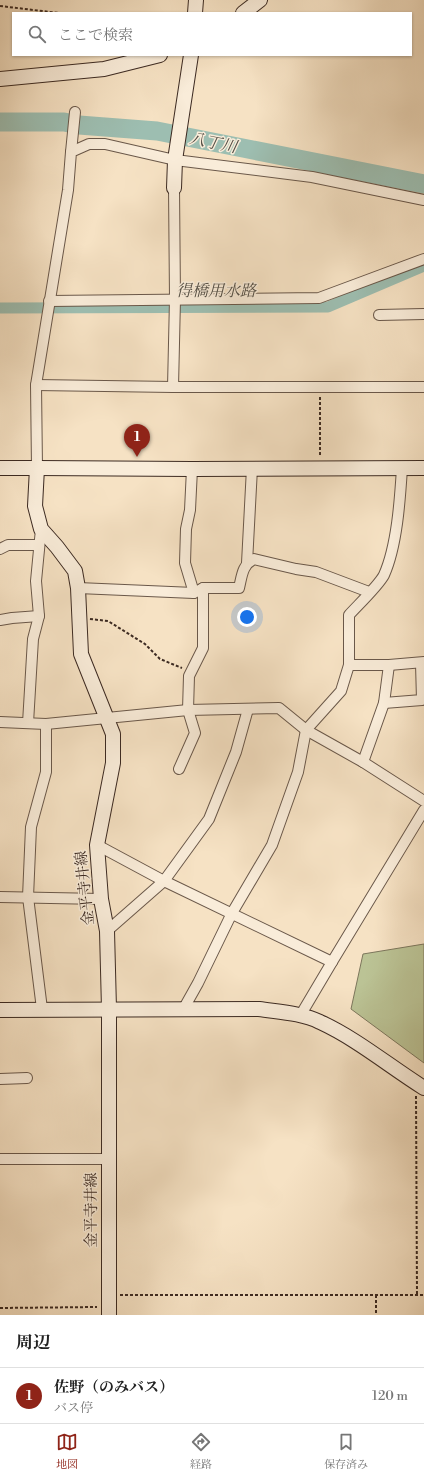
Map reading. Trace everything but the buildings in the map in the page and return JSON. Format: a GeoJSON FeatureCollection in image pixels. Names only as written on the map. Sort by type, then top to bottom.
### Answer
{"type":"FeatureCollection","features":[{"type":"Feature","properties":{"kind":"street"},"geometry":{"type":"LineString","coordinates":[[195,12],[196,0]]}},
{"type":"Feature","properties":{"kind":"street"},"geometry":{"type":"LineString","coordinates":[[244,12],[260,0]]}},
{"type":"Feature","properties":{"kind":"street"},"geometry":{"type":"LineString","coordinates":[[0,79],[104,69],[156,56]]}},
{"type":"Feature","properties":{"kind":"street"},"geometry":{"type":"LineString","coordinates":[[173,387],[175,305],[175,160],[191,56]]}},
{"type":"Feature","properties":{"kind":"street"},"geometry":{"type":"LineString","coordinates":[[37,468],[36,385],[68,190],[75,112]]}},
{"type":"Feature","properties":{"kind":"street"},"geometry":{"type":"LineString","coordinates":[[71,152],[89,144],[104,144],[175,160],[312,177],[424,200]]}},
{"type":"Feature","properties":{"kind":"street"},"geometry":{"type":"LineString","coordinates":[[49,305],[175,305],[320,298],[424,259]]}},
{"type":"Feature","properties":{"kind":"street"},"geometry":{"type":"LineString","coordinates":[[380,315],[424,314]]}},
{"type":"Feature","properties":{"kind":"street"},"geometry":{"type":"LineString","coordinates":[[36,385],[173,387],[424,387]]}},
{"type":"Feature","properties":{"kind":"street"},"geometry":{"type":"LineString","coordinates":[[0,468],[424,468]]}},
{"type":"Feature","properties":{"kind":"street","name":"金平寺井線"},"geometry":{"type":"LineString","coordinates":[[37,468],[35,506],[41,529],[75,571],[78,588],[81,654],[113,734],[113,763],[97,845],[101,899],[107,930],[109,1009],[109,1306]]}},
{"type":"Feature","properties":{"kind":"street"},"geometry":{"type":"LineString","coordinates":[[78,588],[198,590],[239,588],[247,562],[252,468]]}},
{"type":"Feature","properties":{"kind":"street"},"geometry":{"type":"LineString","coordinates":[[184,1008],[198,983],[232,913],[272,845],[298,772],[306,730],[341,691],[349,665],[350,615],[383,576],[389,561],[394,540],[402,468]]}},
{"type":"Feature","properties":{"kind":"street"},"geometry":{"type":"LineString","coordinates":[[179,769],[195,733],[188,710],[189,676],[203,648],[198,590],[186,563],[186,529],[190,510],[192,469]]}},
{"type":"Feature","properties":{"kind":"street"},"geometry":{"type":"LineString","coordinates":[[28,723],[33,639],[39,616],[36,581],[38,545],[41,529]]}},
{"type":"Feature","properties":{"kind":"street"},"geometry":{"type":"LineString","coordinates":[[0,549],[8,545],[38,545]]}},
{"type":"Feature","properties":{"kind":"street"},"geometry":{"type":"LineString","coordinates":[[247,562],[254,559],[316,572],[369,592]]}},
{"type":"Feature","properties":{"kind":"street"},"geometry":{"type":"LineString","coordinates":[[0,620],[39,616]]}},
{"type":"Feature","properties":{"kind":"street"},"geometry":{"type":"LineString","coordinates":[[349,665],[389,665],[422,662],[422,700],[384,703]]}},
{"type":"Feature","properties":{"kind":"street"},"geometry":{"type":"LineString","coordinates":[[362,762],[384,703],[389,665]]}},
{"type":"Feature","properties":{"kind":"street"},"geometry":{"type":"LineString","coordinates":[[0,722],[46,724],[188,710],[279,708],[306,730],[362,762],[424,801]]}},
{"type":"Feature","properties":{"kind":"street"},"geometry":{"type":"LineString","coordinates":[[107,930],[164,881],[209,819],[236,752],[248,709]]}},
{"type":"Feature","properties":{"kind":"street"},"geometry":{"type":"LineString","coordinates":[[42,1010],[28,897],[31,827],[46,772],[46,724]]}},
{"type":"Feature","properties":{"kind":"street"},"geometry":{"type":"LineString","coordinates":[[300,1016],[424,810]]}},
{"type":"Feature","properties":{"kind":"street"},"geometry":{"type":"LineString","coordinates":[[97,845],[164,881],[332,962]]}},
{"type":"Feature","properties":{"kind":"street"},"geometry":{"type":"LineString","coordinates":[[0,897],[101,899]]}},
{"type":"Feature","properties":{"kind":"street"},"geometry":{"type":"LineString","coordinates":[[0,1010],[184,1008],[260,1009],[300,1016],[318,1021],[335,1030],[383,1059],[420,1085]]}},
{"type":"Feature","properties":{"kind":"street"},"geometry":{"type":"LineString","coordinates":[[0,1079],[27,1078]]}},
{"type":"Feature","properties":{"kind":"street"},"geometry":{"type":"LineString","coordinates":[[0,1159],[108,1159]]}},
{"type":"Feature","properties":{"kind":"path"},"geometry":{"type":"LineString","coordinates":[[0,6],[50,12]]}},
{"type":"Feature","properties":{"kind":"path"},"geometry":{"type":"LineString","coordinates":[[319,386],[321,468]]}},
{"type":"Feature","properties":{"kind":"path"},"geometry":{"type":"LineString","coordinates":[[80,618],[108,621],[145,644],[160,659],[192,672]]}},
{"type":"Feature","properties":{"kind":"path"},"geometry":{"type":"LineString","coordinates":[[417,1295],[420,1085]]}},
{"type":"Feature","properties":{"kind":"path"},"geometry":{"type":"LineString","coordinates":[[0,1308],[109,1306],[376,1295],[424,1295]]}},
{"type":"Feature","properties":{"kind":"path"},"geometry":{"type":"LineString","coordinates":[[376,1295],[376,1315]]}},
{"type":"Feature","properties":{"kind":"green space"},"geometry":{"type":"Polygon","coordinates":[[[424,944],[424,1063],[351,1009],[363,954],[424,944]]]}},
{"type":"Feature","properties":{"kind":"waterway","name":"八丁川"},"geometry":{"type":"LineString","coordinates":[[0,122],[64,122],[79,125],[157,131],[424,184]]}},
{"type":"Feature","properties":{"kind":"waterway","name":"得橋用水路"},"geometry":{"type":"LineString","coordinates":[[0,308],[328,307],[424,266]]}},
{"type":"Feature","properties":{"kind":"place","name":"佐野（のみバス）"},"geometry":{"type":"Point","coordinates":[137,457]}}]}
